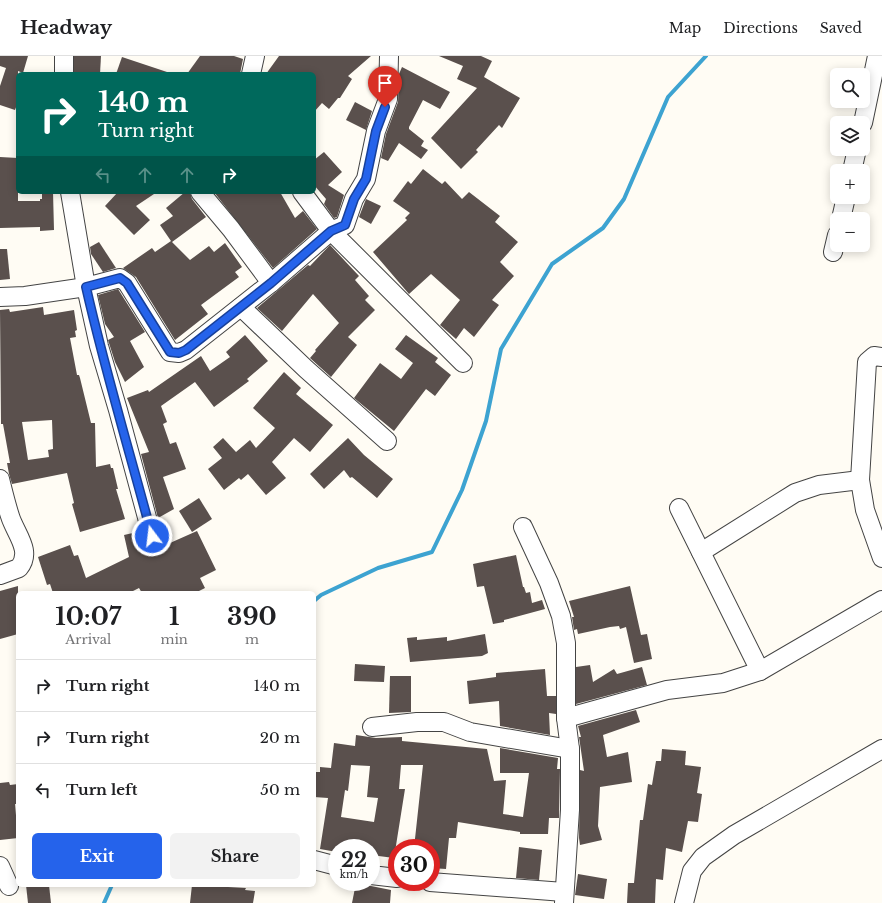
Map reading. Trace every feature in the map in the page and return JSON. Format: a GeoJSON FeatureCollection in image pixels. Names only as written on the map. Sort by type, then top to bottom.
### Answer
{"type":"FeatureCollection","features":[{"type":"Feature","properties":{"kind":"street"},"geometry":{"type":"LineString","coordinates":[[64,56],[64,72]]}},
{"type":"Feature","properties":{"kind":"street"},"geometry":{"type":"LineString","coordinates":[[251,72],[255,56]]}},
{"type":"Feature","properties":{"kind":"street"},"geometry":{"type":"LineString","coordinates":[[0,297],[25,296],[86,287],[120,278],[127,283],[170,352],[174,353],[186,350],[271,283],[331,231],[345,225],[354,199],[366,179],[376,131],[388,99],[388,56]]}},
{"type":"Feature","properties":{"kind":"street"},"geometry":{"type":"LineString","coordinates":[[864,116],[877,56]]}},
{"type":"Feature","properties":{"kind":"street"},"geometry":{"type":"LineString","coordinates":[[70,194],[86,287],[99,346],[152,536]]}},
{"type":"Feature","properties":{"kind":"street"},"geometry":{"type":"LineString","coordinates":[[202,194],[231,229],[271,283]]}},
{"type":"Feature","properties":{"kind":"street"},"geometry":{"type":"LineString","coordinates":[[303,194],[331,231],[463,363]]}},
{"type":"Feature","properties":{"kind":"street"},"geometry":{"type":"LineString","coordinates":[[241,307],[306,369],[387,441]]}},
{"type":"Feature","properties":{"kind":"street"},"geometry":{"type":"LineString","coordinates":[[882,357],[874,356],[867,362],[860,480],[865,510],[882,558]]}},
{"type":"Feature","properties":{"kind":"street"},"geometry":{"type":"LineString","coordinates":[[0,479],[10,517],[22,542],[25,556],[19,568],[0,575]]}},
{"type":"Feature","properties":{"kind":"street"},"geometry":{"type":"LineString","coordinates":[[701,552],[795,493],[819,485],[860,480]]}},
{"type":"Feature","properties":{"kind":"street"},"geometry":{"type":"LineString","coordinates":[[679,508],[760,671]]}},
{"type":"Feature","properties":{"kind":"street"},"geometry":{"type":"LineString","coordinates":[[440,883],[564,898],[570,810],[570,749],[566,718],[566,643],[561,616],[549,583],[523,527]]}},
{"type":"Feature","properties":{"kind":"street"},"geometry":{"type":"LineString","coordinates":[[566,718],[667,690],[723,683],[760,671],[882,600]]}},
{"type":"Feature","properties":{"kind":"street"},"geometry":{"type":"LineString","coordinates":[[372,728],[417,722],[444,722],[470,732],[570,749]]}},
{"type":"Feature","properties":{"kind":"street"},"geometry":{"type":"LineString","coordinates":[[684,903],[692,871],[703,857],[734,835],[882,749]]}},
{"type":"Feature","properties":{"kind":"street"},"geometry":{"type":"LineString","coordinates":[[316,861],[328,864]]}},
{"type":"Feature","properties":{"kind":"street"},"geometry":{"type":"LineString","coordinates":[[0,866],[9,886]]}},
{"type":"Feature","properties":{"kind":"building"},"geometry":{"type":"Polygon","coordinates":[[[0,56],[28,56],[23,72],[16,72],[15,110],[0,105],[0,86],[6,68],[0,66],[0,56]]]}},
{"type":"Feature","properties":{"kind":"building"},"geometry":{"type":"Polygon","coordinates":[[[74,56],[101,56],[100,72],[74,72],[74,56]]]}},
{"type":"Feature","properties":{"kind":"building"},"geometry":{"type":"Polygon","coordinates":[[[200,56],[234,56],[243,59],[240,72],[188,72],[200,56]]]}},
{"type":"Feature","properties":{"kind":"building"},"geometry":{"type":"Polygon","coordinates":[[[279,56],[371,56],[348,76],[352,79],[340,98],[338,98],[329,109],[322,103],[316,110],[316,72],[267,72],[279,56]]]}},
{"type":"Feature","properties":{"kind":"building"},"geometry":{"type":"Polygon","coordinates":[[[439,56],[481,56],[492,61],[484,77],[520,98],[502,128],[499,125],[476,150],[478,152],[461,169],[431,138],[477,88],[457,79],[463,66],[439,56]]]}},
{"type":"Feature","properties":{"kind":"building"},"geometry":{"type":"Polygon","coordinates":[[[122,57],[167,72],[117,72],[122,57]]]}},
{"type":"Feature","properties":{"kind":"building"},"geometry":{"type":"Polygon","coordinates":[[[402,67],[450,92],[440,109],[423,100],[409,127],[409,129],[424,141],[421,146],[428,150],[421,159],[399,143],[388,161],[381,158],[386,134],[398,102],[399,74],[402,67]]]}},
{"type":"Feature","properties":{"kind":"building"},"geometry":{"type":"Polygon","coordinates":[[[355,102],[372,111],[366,130],[346,120],[355,102]]]}},
{"type":"Feature","properties":{"kind":"building"},"geometry":{"type":"Polygon","coordinates":[[[324,152],[342,172],[328,185],[344,195],[337,217],[334,218],[324,204],[326,199],[316,187],[316,158],[324,152]]]}},
{"type":"Feature","properties":{"kind":"building"},"geometry":{"type":"Polygon","coordinates":[[[0,157],[16,158],[16,194],[18,194],[18,201],[40,201],[40,199],[42,199],[42,194],[53,194],[54,230],[40,231],[40,227],[0,228],[0,157]]]}},
{"type":"Feature","properties":{"kind":"building"},"geometry":{"type":"Polygon","coordinates":[[[423,169],[442,184],[445,181],[462,199],[469,192],[500,216],[495,222],[518,242],[500,262],[514,276],[492,300],[499,305],[474,337],[464,328],[456,339],[440,325],[460,300],[431,274],[409,294],[373,252],[407,220],[405,218],[410,213],[393,201],[408,181],[411,184],[423,169]]]}},
{"type":"Feature","properties":{"kind":"building"},"geometry":{"type":"Polygon","coordinates":[[[116,194],[154,194],[136,206],[150,220],[134,235],[105,206],[116,194]]]}},
{"type":"Feature","properties":{"kind":"building"},"geometry":{"type":"Polygon","coordinates":[[[183,194],[191,194],[192,199],[206,217],[172,242],[190,260],[209,246],[214,252],[225,243],[242,267],[235,272],[239,277],[201,305],[208,314],[175,340],[136,277],[123,268],[152,248],[155,252],[171,241],[160,225],[173,216],[166,208],[183,194]]]}},
{"type":"Feature","properties":{"kind":"building"},"geometry":{"type":"Polygon","coordinates":[[[216,194],[281,194],[295,218],[303,211],[317,229],[273,268],[216,194]]]}},
{"type":"Feature","properties":{"kind":"building"},"geometry":{"type":"Polygon","coordinates":[[[366,199],[381,206],[371,224],[359,217],[366,199]]]}},
{"type":"Feature","properties":{"kind":"building"},"geometry":{"type":"Polygon","coordinates":[[[99,242],[116,268],[103,272],[91,254],[90,247],[99,242]]]}},
{"type":"Feature","properties":{"kind":"building"},"geometry":{"type":"Polygon","coordinates":[[[330,245],[359,276],[355,280],[369,296],[365,300],[375,310],[348,337],[357,345],[331,377],[310,358],[316,351],[315,350],[339,323],[313,294],[282,331],[257,308],[308,265],[310,266],[330,245]]]}},
{"type":"Feature","properties":{"kind":"building"},"geometry":{"type":"Polygon","coordinates":[[[0,249],[7,249],[10,279],[0,280],[0,249]]]}},
{"type":"Feature","properties":{"kind":"building"},"geometry":{"type":"Polygon","coordinates":[[[118,289],[145,332],[130,341],[144,367],[125,382],[115,362],[108,340],[114,337],[105,324],[98,295],[118,289]]]}},
{"type":"Feature","properties":{"kind":"building"},"geometry":{"type":"Polygon","coordinates":[[[43,307],[44,315],[74,310],[77,330],[75,331],[76,337],[70,338],[77,375],[79,375],[80,378],[91,423],[95,423],[96,467],[110,464],[111,468],[113,468],[118,489],[116,489],[125,519],[80,532],[72,504],[74,503],[67,473],[12,484],[7,463],[10,463],[3,424],[1,424],[0,310],[9,309],[10,312],[43,307]],[[52,420],[22,422],[28,460],[49,457],[48,450],[53,449],[52,420]]]}},
{"type":"Feature","properties":{"kind":"building"},"geometry":{"type":"Polygon","coordinates":[[[245,335],[268,361],[247,379],[249,381],[214,407],[195,382],[161,406],[167,422],[163,424],[170,444],[176,442],[186,469],[163,477],[174,509],[158,518],[141,454],[149,452],[127,398],[148,390],[149,392],[201,356],[210,371],[230,357],[226,352],[245,335]]]}},
{"type":"Feature","properties":{"kind":"building"},"geometry":{"type":"Polygon","coordinates":[[[406,335],[438,358],[435,362],[451,375],[435,396],[426,389],[394,431],[354,398],[380,363],[401,379],[413,363],[395,349],[406,335]]]}},
{"type":"Feature","properties":{"kind":"building"},"geometry":{"type":"Polygon","coordinates":[[[284,372],[301,388],[296,394],[333,425],[310,452],[294,438],[272,462],[286,478],[266,495],[248,474],[241,480],[239,478],[224,490],[208,469],[222,458],[213,447],[223,438],[236,452],[250,440],[256,448],[275,428],[253,408],[284,372]]]}},
{"type":"Feature","properties":{"kind":"building"},"geometry":{"type":"Polygon","coordinates":[[[348,438],[364,455],[393,479],[377,498],[352,477],[350,478],[344,470],[324,489],[310,474],[348,438]]]}},
{"type":"Feature","properties":{"kind":"building"},"geometry":{"type":"Polygon","coordinates":[[[199,498],[212,519],[192,532],[179,511],[199,498]]]}},
{"type":"Feature","properties":{"kind":"building"},"geometry":{"type":"Polygon","coordinates":[[[162,525],[170,543],[197,531],[216,570],[200,578],[205,588],[199,591],[141,591],[139,588],[133,591],[52,591],[50,584],[47,585],[38,557],[70,545],[74,556],[78,555],[86,578],[129,557],[124,535],[137,532],[138,537],[141,536],[145,544],[154,546],[159,544],[162,539],[160,526],[162,525]]]}},
{"type":"Feature","properties":{"kind":"building"},"geometry":{"type":"Polygon","coordinates":[[[516,555],[523,587],[526,593],[530,592],[532,603],[542,600],[545,609],[493,624],[484,586],[477,587],[473,564],[516,555]]]}},
{"type":"Feature","properties":{"kind":"building"},"geometry":{"type":"Polygon","coordinates":[[[18,586],[18,591],[16,591],[16,635],[0,639],[0,591],[18,586]]]}},
{"type":"Feature","properties":{"kind":"building"},"geometry":{"type":"Polygon","coordinates":[[[630,586],[641,635],[647,634],[652,659],[634,663],[626,627],[620,629],[619,626],[610,627],[578,634],[577,629],[574,630],[572,617],[574,617],[569,601],[630,586]]]}},
{"type":"Feature","properties":{"kind":"building"},"geometry":{"type":"Polygon","coordinates":[[[485,634],[488,653],[482,656],[410,662],[407,638],[417,637],[417,640],[447,637],[447,641],[485,634]]]}},
{"type":"Feature","properties":{"kind":"building"},"geometry":{"type":"Polygon","coordinates":[[[355,664],[385,666],[384,682],[354,681],[355,664]]]}},
{"type":"Feature","properties":{"kind":"building"},"geometry":{"type":"Polygon","coordinates":[[[590,665],[593,682],[614,669],[617,674],[642,667],[647,685],[576,704],[576,667],[590,665]]]}},
{"type":"Feature","properties":{"kind":"building"},"geometry":{"type":"Polygon","coordinates":[[[545,669],[547,696],[556,696],[556,714],[549,713],[550,735],[500,726],[499,701],[469,704],[467,681],[496,677],[496,673],[545,669]]]}},
{"type":"Feature","properties":{"kind":"building"},"geometry":{"type":"Polygon","coordinates":[[[390,676],[411,676],[411,712],[389,713],[390,676]]]}},
{"type":"Feature","properties":{"kind":"building"},"geometry":{"type":"Polygon","coordinates":[[[636,710],[640,722],[603,735],[607,757],[628,752],[632,782],[600,787],[598,826],[602,840],[580,845],[580,770],[584,771],[579,737],[581,737],[578,726],[636,710]]]}},
{"type":"Feature","properties":{"kind":"building"},"geometry":{"type":"Polygon","coordinates":[[[356,735],[376,738],[402,737],[402,741],[487,749],[494,781],[506,780],[503,814],[523,817],[529,773],[500,773],[500,748],[558,758],[557,769],[560,769],[559,818],[549,818],[548,834],[520,834],[520,832],[458,822],[456,838],[449,838],[446,869],[440,869],[440,839],[415,839],[423,765],[401,765],[399,789],[405,789],[397,839],[388,839],[388,857],[380,856],[380,839],[328,839],[328,850],[320,849],[328,798],[316,797],[316,772],[320,772],[320,767],[331,768],[334,743],[355,746],[356,735]],[[351,765],[348,791],[345,790],[341,817],[374,822],[378,798],[367,797],[370,766],[351,765]]]}},
{"type":"Feature","properties":{"kind":"building"},"geometry":{"type":"Polygon","coordinates":[[[662,749],[686,751],[685,765],[701,767],[697,793],[702,794],[698,822],[688,821],[682,852],[666,848],[663,880],[656,879],[655,903],[627,903],[628,883],[634,883],[640,820],[643,820],[648,784],[652,785],[656,761],[661,761],[662,749]]]}},
{"type":"Feature","properties":{"kind":"building"},"geometry":{"type":"Polygon","coordinates":[[[9,782],[10,785],[16,784],[16,838],[0,840],[0,783],[9,782]]]}},
{"type":"Feature","properties":{"kind":"building"},"geometry":{"type":"Polygon","coordinates":[[[519,847],[542,850],[539,880],[516,878],[519,847]]]}},
{"type":"Feature","properties":{"kind":"building"},"geometry":{"type":"Polygon","coordinates":[[[578,874],[607,879],[604,899],[575,895],[578,874]]]}},
{"type":"Feature","properties":{"kind":"building"},"geometry":{"type":"Polygon","coordinates":[[[26,887],[49,887],[51,903],[28,903],[26,887]]]}},
{"type":"Feature","properties":{"kind":"building"},"geometry":{"type":"Polygon","coordinates":[[[192,887],[246,888],[245,890],[255,891],[253,903],[190,903],[192,887]]]}},
{"type":"Feature","properties":{"kind":"building"},"geometry":{"type":"Polygon","coordinates":[[[380,888],[391,891],[390,903],[352,903],[354,891],[380,891],[380,888]]]}},
{"type":"Feature","properties":{"kind":"waterway"},"geometry":{"type":"LineString","coordinates":[[316,599],[321,595],[378,568],[432,552],[462,490],[486,421],[501,349],[552,264],[603,228],[624,199],[668,97],[706,56]]}},
{"type":"Feature","properties":{"kind":"waterway"},"geometry":{"type":"LineString","coordinates":[[104,903],[111,887]]}},
{"type":"Feature","properties":{"kind":"route"},"geometry":{"type":"LineString","coordinates":[[152,536],[99,346],[86,287],[120,278],[127,283],[170,352],[179,353],[186,350],[271,283],[331,231],[345,225],[354,199],[366,179],[376,131],[385,107]]}}]}
